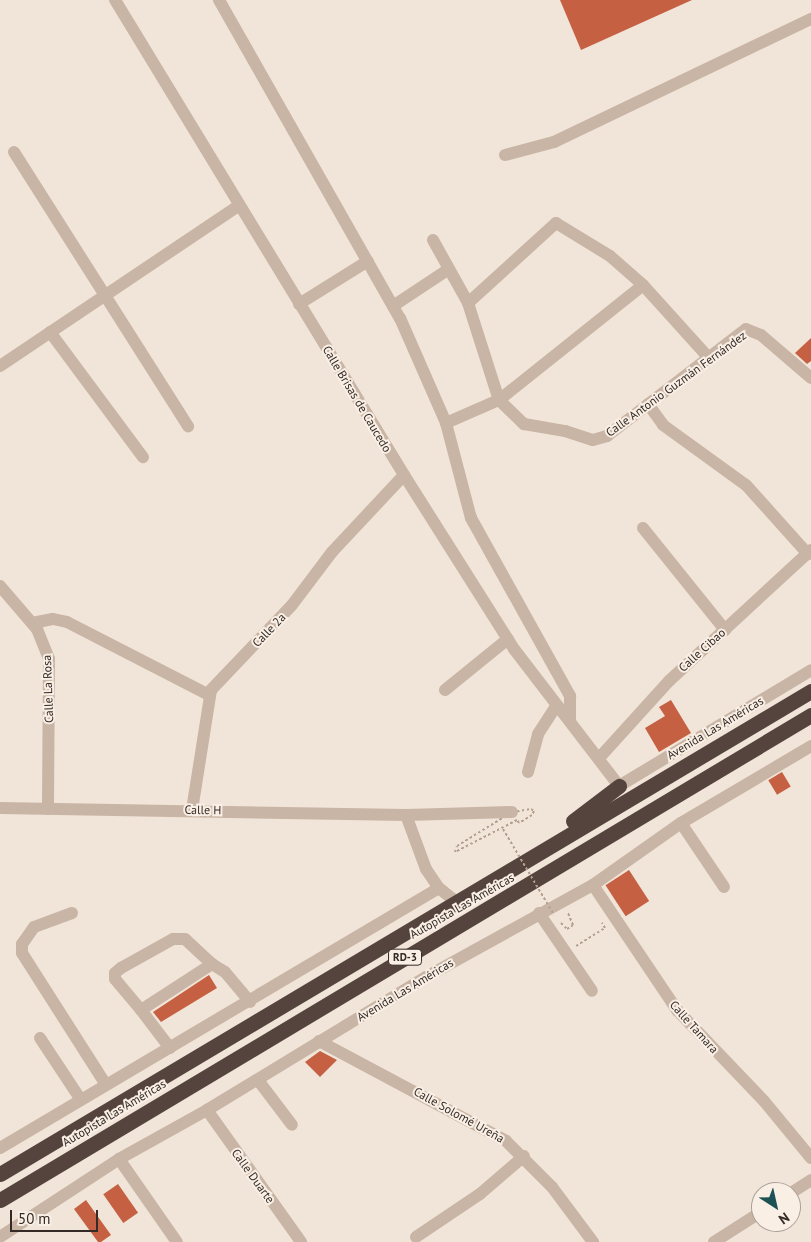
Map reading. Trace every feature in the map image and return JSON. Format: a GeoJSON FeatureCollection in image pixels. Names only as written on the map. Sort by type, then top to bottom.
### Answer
{"type":"FeatureCollection","features":[{"type":"Feature","properties":{"kind":"highway","name":"Autopista Las Américas"},"geometry":{"type":"LineString","coordinates":[[0,1174],[520,862],[811,691]]}},
{"type":"Feature","properties":{"kind":"highway","name":"Autopista Las Américas"},"geometry":{"type":"LineString","coordinates":[[0,1200],[811,716]]}},
{"type":"Feature","properties":{"kind":"highway"},"geometry":{"type":"LineString","coordinates":[[520,862],[619,786]]}},
{"type":"Feature","properties":{"kind":"street","name":"Calle Brisas de Caucedo"},"geometry":{"type":"LineString","coordinates":[[114,0],[404,476],[508,639],[556,706],[600,757],[619,786]]}},
{"type":"Feature","properties":{"kind":"street"},"geometry":{"type":"LineString","coordinates":[[219,0],[393,306],[446,423],[471,518],[570,696],[570,721]]}},
{"type":"Feature","properties":{"kind":"street"},"geometry":{"type":"LineString","coordinates":[[504,156],[554,142],[811,19]]}},
{"type":"Feature","properties":{"kind":"street"},"geometry":{"type":"LineString","coordinates":[[14,152],[188,426]]}},
{"type":"Feature","properties":{"kind":"street"},"geometry":{"type":"LineString","coordinates":[[0,366],[238,206]]}},
{"type":"Feature","properties":{"kind":"street"},"geometry":{"type":"LineString","coordinates":[[468,303],[556,223],[610,256],[643,285],[709,358]]}},
{"type":"Feature","properties":{"kind":"street","name":"Calle Antonio Guzmán Fernández"},"geometry":{"type":"LineString","coordinates":[[433,240],[468,303],[499,400],[524,424],[566,431],[593,440],[607,436],[746,329],[761,335],[811,378]]}},
{"type":"Feature","properties":{"kind":"street"},"geometry":{"type":"LineString","coordinates":[[299,304],[368,261]]}},
{"type":"Feature","properties":{"kind":"street"},"geometry":{"type":"LineString","coordinates":[[393,306],[449,269]]}},
{"type":"Feature","properties":{"kind":"street"},"geometry":{"type":"LineString","coordinates":[[446,423],[499,400],[643,285]]}},
{"type":"Feature","properties":{"kind":"street"},"geometry":{"type":"LineString","coordinates":[[50,332],[143,457]]}},
{"type":"Feature","properties":{"kind":"street"},"geometry":{"type":"LineString","coordinates":[[648,404],[663,425],[746,485],[809,552]]}},
{"type":"Feature","properties":{"kind":"street","name":"Calle 2a"},"geometry":{"type":"LineString","coordinates":[[192,810],[209,695],[221,678],[292,605],[332,552],[404,476]]}},
{"type":"Feature","properties":{"kind":"street"},"geometry":{"type":"LineString","coordinates":[[643,528],[725,630]]}},
{"type":"Feature","properties":{"kind":"street","name":"Calle Cibao"},"geometry":{"type":"LineString","coordinates":[[600,757],[669,680],[809,552]]}},
{"type":"Feature","properties":{"kind":"street","name":"Calle La Rosa"},"geometry":{"type":"LineString","coordinates":[[0,586],[32,623],[44,641],[49,659],[48,809]]}},
{"type":"Feature","properties":{"kind":"street"},"geometry":{"type":"LineString","coordinates":[[32,623],[53,619],[66,622],[209,695]]}},
{"type":"Feature","properties":{"kind":"street"},"geometry":{"type":"LineString","coordinates":[[445,690],[508,639]]}},
{"type":"Feature","properties":{"kind":"street","name":"Avenida Las Américas"},"geometry":{"type":"LineString","coordinates":[[619,786],[811,670]]}},
{"type":"Feature","properties":{"kind":"street"},"geometry":{"type":"LineString","coordinates":[[528,772],[538,734],[556,706]]}},
{"type":"Feature","properties":{"kind":"street","name":"Avenida Las Américas"},"geometry":{"type":"LineString","coordinates":[[0,1237],[119,1159],[258,1080],[319,1041],[539,913],[593,885],[681,823],[811,746]]}},
{"type":"Feature","properties":{"kind":"street","name":"Calle H"},"geometry":{"type":"LineString","coordinates":[[0,808],[406,815],[512,812]]}},
{"type":"Feature","properties":{"kind":"street"},"geometry":{"type":"LineString","coordinates":[[406,815],[426,868],[440,888],[455,901]]}},
{"type":"Feature","properties":{"kind":"street"},"geometry":{"type":"LineString","coordinates":[[681,823],[724,887]]}},
{"type":"Feature","properties":{"kind":"street","name":"Calle Tamara"},"geometry":{"type":"LineString","coordinates":[[593,885],[677,1010],[764,1101],[811,1158]]}},
{"type":"Feature","properties":{"kind":"street"},"geometry":{"type":"LineString","coordinates":[[0,1148],[440,888]]}},
{"type":"Feature","properties":{"kind":"street"},"geometry":{"type":"LineString","coordinates":[[72,913],[34,927],[22,944],[22,953],[106,1085]]}},
{"type":"Feature","properties":{"kind":"street"},"geometry":{"type":"LineString","coordinates":[[539,913],[592,991]]}},
{"type":"Feature","properties":{"kind":"street"},"geometry":{"type":"LineString","coordinates":[[170,1048],[142,1010],[115,979],[116,973],[121,968],[173,939],[185,938],[212,964],[225,972],[250,1002]]}},
{"type":"Feature","properties":{"kind":"street"},"geometry":{"type":"LineString","coordinates":[[142,1010],[212,964]]}},
{"type":"Feature","properties":{"kind":"street"},"geometry":{"type":"LineString","coordinates":[[40,1038],[81,1100]]}},
{"type":"Feature","properties":{"kind":"street","name":"Calle Solomé Ureña"},"geometry":{"type":"LineString","coordinates":[[319,1041],[493,1131],[524,1156],[593,1242]]}},
{"type":"Feature","properties":{"kind":"street"},"geometry":{"type":"LineString","coordinates":[[258,1080],[292,1125]]}},
{"type":"Feature","properties":{"kind":"street","name":"Calle Duarte"},"geometry":{"type":"LineString","coordinates":[[206,1110],[301,1242]]}},
{"type":"Feature","properties":{"kind":"street"},"geometry":{"type":"LineString","coordinates":[[416,1237],[480,1194],[524,1156]]}},
{"type":"Feature","properties":{"kind":"street"},"geometry":{"type":"LineString","coordinates":[[119,1159],[177,1242]]}},
{"type":"Feature","properties":{"kind":"street"},"geometry":{"type":"LineString","coordinates":[[714,1242],[751,1218]]}},
{"type":"Feature","properties":{"kind":"street"},"geometry":{"type":"LineString","coordinates":[[2,1242],[22,1223]]}},
{"type":"Feature","properties":{"kind":"path"},"geometry":{"type":"LineString","coordinates":[[471,837],[457,846],[455,852],[503,829],[565,935]]}},
{"type":"Feature","properties":{"kind":"path"},"geometry":{"type":"LineString","coordinates":[[554,916],[567,929],[573,925],[569,914]]}},
{"type":"Feature","properties":{"kind":"path"},"geometry":{"type":"LineString","coordinates":[[569,941],[574,948],[605,928],[601,920]]}},
{"type":"Feature","properties":{"kind":"building"},"geometry":{"type":"Polygon","coordinates":[[[560,0],[692,0],[581,50],[560,0]]]}},
{"type":"Feature","properties":{"kind":"building"},"geometry":{"type":"Polygon","coordinates":[[[811,338],[811,361],[807,364],[795,353],[811,338]]]}},
{"type":"Feature","properties":{"kind":"building"},"geometry":{"type":"Polygon","coordinates":[[[671,700],[691,733],[659,752],[645,728],[665,716],[659,707],[671,700]]]}},
{"type":"Feature","properties":{"kind":"building"},"geometry":{"type":"Polygon","coordinates":[[[782,772],[791,787],[777,795],[768,780],[782,772]]]}},
{"type":"Feature","properties":{"kind":"building"},"geometry":{"type":"Polygon","coordinates":[[[629,870],[649,901],[626,916],[606,885],[629,870]]]}},
{"type":"Feature","properties":{"kind":"building"},"geometry":{"type":"Polygon","coordinates":[[[209,975],[217,988],[161,1022],[153,1012],[209,975]]]}},
{"type":"Feature","properties":{"kind":"building"},"geometry":{"type":"Polygon","coordinates":[[[320,1051],[337,1060],[320,1077],[305,1062],[320,1051]]]}},
{"type":"Feature","properties":{"kind":"building"},"geometry":{"type":"Polygon","coordinates":[[[118,1184],[138,1213],[123,1223],[103,1194],[118,1184]]]}},
{"type":"Feature","properties":{"kind":"building"},"geometry":{"type":"Polygon","coordinates":[[[86,1200],[111,1235],[101,1242],[98,1242],[74,1209],[86,1200]]]}}]}
